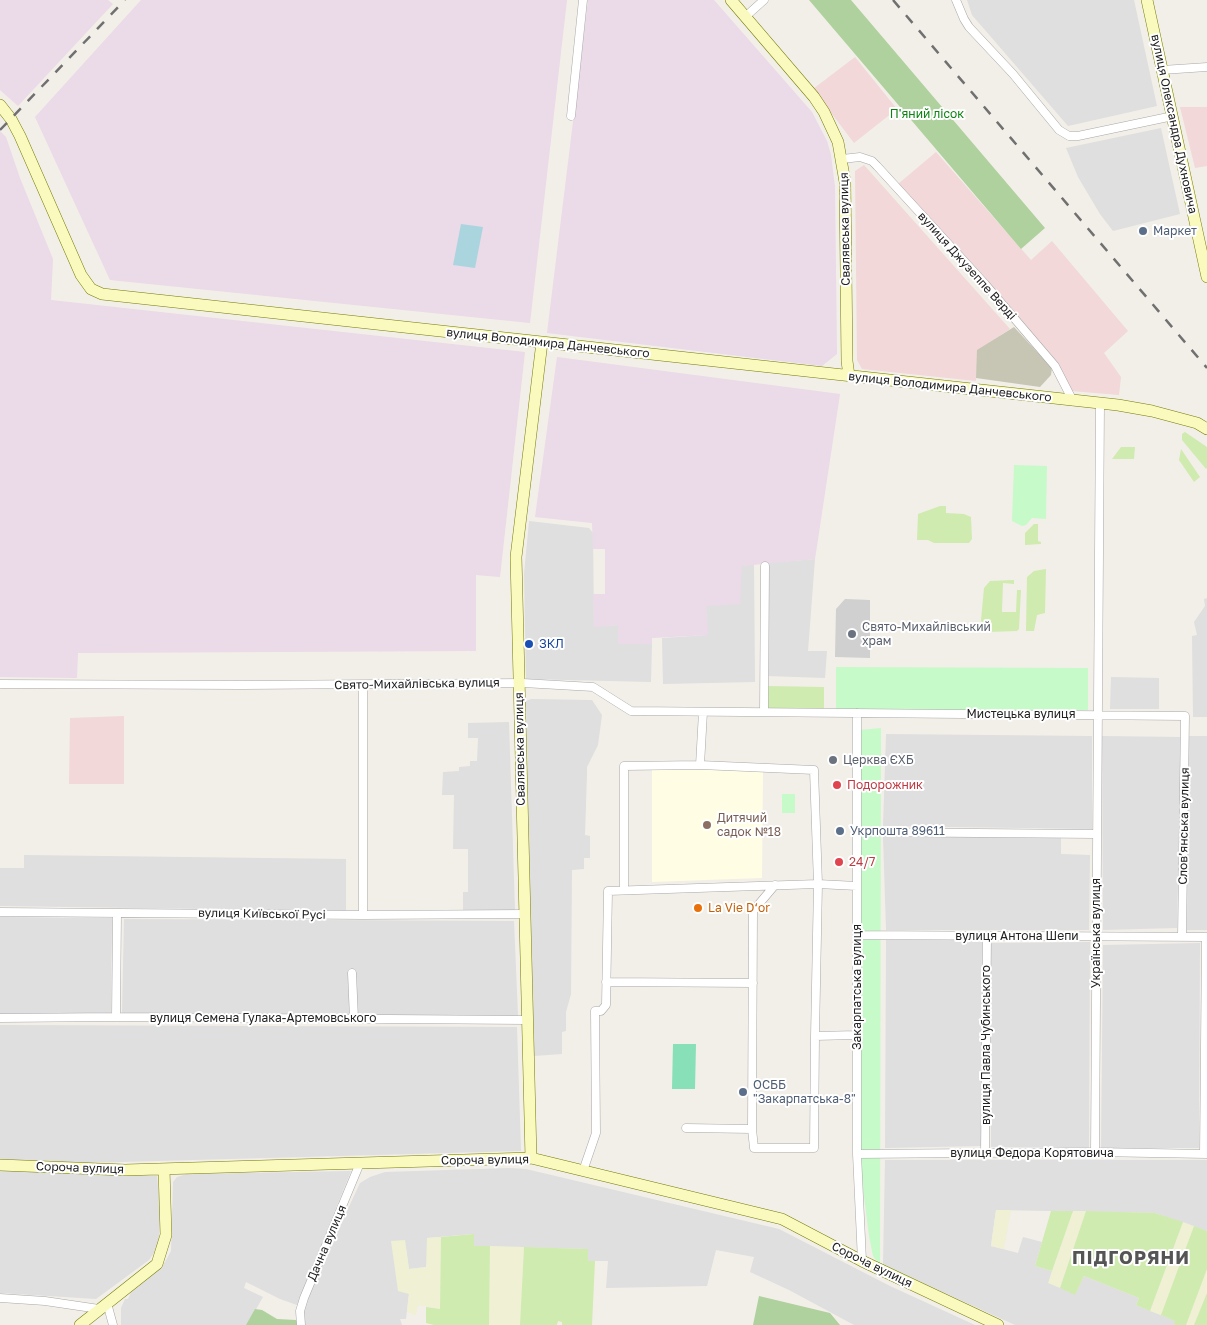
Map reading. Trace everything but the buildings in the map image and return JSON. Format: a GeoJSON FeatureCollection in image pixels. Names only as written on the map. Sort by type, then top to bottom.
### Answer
{"type":"FeatureCollection","features":[{"type":"Feature","properties":{"kind":"street"},"geometry":{"type":"LineString","coordinates":[[571,116],[583,0]]}},
{"type":"Feature","properties":{"kind":"street","name":"Свалявська вулиця"},"geometry":{"type":"LineString","coordinates":[[731,0],[824,112],[838,142],[845,182],[847,361],[849,376]]}},
{"type":"Feature","properties":{"kind":"street"},"geometry":{"type":"LineString","coordinates":[[745,17],[764,0]]}},
{"type":"Feature","properties":{"kind":"street"},"geometry":{"type":"LineString","coordinates":[[956,0],[969,27],[1013,74],[1060,130],[1068,136],[1078,136],[1173,116]]}},
{"type":"Feature","properties":{"kind":"street","name":"вулиця Олександра Духновича"},"geometry":{"type":"LineString","coordinates":[[1147,0],[1207,277]]}},
{"type":"Feature","properties":{"kind":"street"},"geometry":{"type":"LineString","coordinates":[[1162,70],[1207,67]]}},
{"type":"Feature","properties":{"kind":"street","name":"вулиця Володимира Данчевського"},"geometry":{"type":"LineString","coordinates":[[0,105],[11,119],[20,136],[81,275],[96,292],[121,297],[1100,403],[1152,411],[1197,422],[1207,429]]}},
{"type":"Feature","properties":{"kind":"street","name":"вулиця Джузеппе Верді"},"geometry":{"type":"LineString","coordinates":[[842,159],[860,158],[872,161],[877,166],[985,284],[1055,366],[1073,401]]}},
{"type":"Feature","properties":{"kind":"street","name":"Свалявська вулиця"},"geometry":{"type":"LineString","coordinates":[[531,1158],[526,1020],[516,557],[542,342]]}},
{"type":"Feature","properties":{"kind":"street"},"geometry":{"type":"LineString","coordinates":[[1098,715],[1100,403]]}},
{"type":"Feature","properties":{"kind":"street"},"geometry":{"type":"LineString","coordinates":[[764,712],[765,566]]}},
{"type":"Feature","properties":{"kind":"street","name":"Свято-Михайлівська вулиця"},"geometry":{"type":"LineString","coordinates":[[0,684],[363,685],[519,683],[593,687],[631,711],[857,713]]}},
{"type":"Feature","properties":{"kind":"street"},"geometry":{"type":"LineString","coordinates":[[363,685],[363,915]]}},
{"type":"Feature","properties":{"kind":"street"},"geometry":{"type":"LineString","coordinates":[[700,765],[703,712]]}},
{"type":"Feature","properties":{"kind":"street","name":"Мистецька вулиця"},"geometry":{"type":"LineString","coordinates":[[857,713],[1185,716]]}},
{"type":"Feature","properties":{"kind":"street","name":"Закарпатська вулиця"},"geometry":{"type":"LineString","coordinates":[[857,713],[857,1154],[862,1261]]}},
{"type":"Feature","properties":{"kind":"street","name":"Українська вулиця"},"geometry":{"type":"LineString","coordinates":[[1095,1152],[1098,715]]}},
{"type":"Feature","properties":{"kind":"street","name":"Словʼянська вулиця"},"geometry":{"type":"LineString","coordinates":[[1182,937],[1185,716]]}},
{"type":"Feature","properties":{"kind":"street"},"geometry":{"type":"LineString","coordinates":[[624,890],[624,766],[700,765],[814,770],[818,884],[814,1148],[754,1148],[752,1129],[753,911],[774,885]]}},
{"type":"Feature","properties":{"kind":"street"},"geometry":{"type":"LineString","coordinates":[[857,832],[1096,834]]}},
{"type":"Feature","properties":{"kind":"street"},"geometry":{"type":"LineString","coordinates":[[584,1171],[596,1133],[595,1011],[602,1011],[606,1004],[608,891],[818,884],[857,886]]}},
{"type":"Feature","properties":{"kind":"street","name":"вулиця Київської Русі"},"geometry":{"type":"LineString","coordinates":[[0,912],[363,915],[524,914]]}},
{"type":"Feature","properties":{"kind":"street"},"geometry":{"type":"LineString","coordinates":[[116,1017],[117,913]]}},
{"type":"Feature","properties":{"kind":"street","name":"вулиця Антона Шепи"},"geometry":{"type":"LineString","coordinates":[[857,935],[1206,937]]}},
{"type":"Feature","properties":{"kind":"street","name":"вулиця Павла Чубинського"},"geometry":{"type":"LineString","coordinates":[[985,1154],[987,936]]}},
{"type":"Feature","properties":{"kind":"street"},"geometry":{"type":"LineString","coordinates":[[1206,937],[1206,1154]]}},
{"type":"Feature","properties":{"kind":"street"},"geometry":{"type":"LineString","coordinates":[[352,973],[354,1018]]}},
{"type":"Feature","properties":{"kind":"street"},"geometry":{"type":"LineString","coordinates":[[606,982],[752,983]]}},
{"type":"Feature","properties":{"kind":"street","name":"вулиця Семена Гулака-Артемовського"},"geometry":{"type":"LineString","coordinates":[[0,1018],[526,1020]]}},
{"type":"Feature","properties":{"kind":"street"},"geometry":{"type":"LineString","coordinates":[[815,1036],[857,1034]]}},
{"type":"Feature","properties":{"kind":"street"},"geometry":{"type":"LineString","coordinates":[[686,1128],[752,1129]]}},
{"type":"Feature","properties":{"kind":"street","name":"вулиця Федора Корятовича"},"geometry":{"type":"LineString","coordinates":[[857,1154],[1095,1152],[1206,1154]]}},
{"type":"Feature","properties":{"kind":"street","name":"Сороча вулиця"},"geometry":{"type":"LineString","coordinates":[[0,1165],[95,1170],[164,1170],[531,1158],[782,1220],[862,1261],[998,1325]]}},
{"type":"Feature","properties":{"kind":"street","name":"Дачна вулиця"},"geometry":{"type":"LineString","coordinates":[[301,1325],[300,1311],[304,1298],[360,1163]]}},
{"type":"Feature","properties":{"kind":"street"},"geometry":{"type":"LineString","coordinates":[[80,1325],[157,1264],[166,1235],[164,1170]]}},
{"type":"Feature","properties":{"kind":"street"},"geometry":{"type":"LineString","coordinates":[[0,1298],[103,1306]]}},
{"type":"Feature","properties":{"kind":"street"},"geometry":{"type":"LineString","coordinates":[[103,1306],[113,1325]]}},
{"type":"Feature","properties":{"kind":"shaded area"},"geometry":{"type":"Polygon","coordinates":[[[0,0],[108,0],[113,4],[18,106],[0,90],[0,0]]]}},
{"type":"Feature","properties":{"kind":"shaded area"},"geometry":{"type":"Polygon","coordinates":[[[141,0],[567,0],[530,323],[110,280],[35,117],[141,0]]]}},
{"type":"Feature","properties":{"kind":"shaded area"},"geometry":{"type":"Polygon","coordinates":[[[588,0],[714,0],[812,112],[827,141],[831,155],[835,187],[837,354],[822,366],[547,333],[588,0]]]}},
{"type":"Feature","properties":{"kind":"shaded area"},"geometry":{"type":"Polygon","coordinates":[[[967,0],[1134,0],[1157,106],[1068,126],[972,15],[967,0]]]}},
{"type":"Feature","properties":{"kind":"shaded area"},"geometry":{"type":"Polygon","coordinates":[[[855,57],[897,109],[854,143],[813,89],[855,57]]]}},
{"type":"Feature","properties":{"kind":"shaded area"},"geometry":{"type":"Polygon","coordinates":[[[1180,107],[1207,107],[1207,166],[1195,168],[1180,107]]]}},
{"type":"Feature","properties":{"kind":"shaded area"},"geometry":{"type":"Polygon","coordinates":[[[1161,128],[1180,214],[1113,231],[1100,214],[1078,177],[1066,148],[1161,128]]]}},
{"type":"Feature","properties":{"kind":"shaded area"},"geometry":{"type":"Polygon","coordinates":[[[0,131],[6,137],[20,178],[53,259],[51,300],[525,352],[500,577],[476,575],[476,651],[78,653],[77,678],[0,677],[0,131]]]}},
{"type":"Feature","properties":{"kind":"shaded area"},"geometry":{"type":"Polygon","coordinates":[[[936,152],[1031,260],[1052,241],[1128,331],[1104,353],[1121,377],[1119,395],[1071,391],[898,184],[936,152]]]}},
{"type":"Feature","properties":{"kind":"shaded area"},"geometry":{"type":"Polygon","coordinates":[[[864,165],[1010,329],[978,350],[976,381],[862,369],[857,360],[855,171],[864,165]]]}},
{"type":"Feature","properties":{"kind":"shaded area"},"geometry":{"type":"Polygon","coordinates":[[[1014,327],[1052,368],[1051,375],[1040,387],[976,378],[977,350],[1014,327]]]}},
{"type":"Feature","properties":{"kind":"shaded area"},"geometry":{"type":"Polygon","coordinates":[[[557,357],[840,394],[815,559],[742,566],[740,604],[706,606],[708,635],[652,638],[652,644],[618,644],[618,625],[594,627],[593,594],[605,594],[605,549],[593,549],[592,523],[535,517],[557,357]]]}},
{"type":"Feature","properties":{"kind":"shaded area"},"geometry":{"type":"Polygon","coordinates":[[[529,521],[589,528],[593,533],[594,626],[619,625],[618,644],[652,644],[651,682],[526,679],[524,574],[529,521]]]}},
{"type":"Feature","properties":{"kind":"shaded area"},"geometry":{"type":"Polygon","coordinates":[[[815,559],[808,651],[827,651],[825,678],[767,676],[766,563],[815,559]]]}},
{"type":"Feature","properties":{"kind":"shaded area"},"geometry":{"type":"Polygon","coordinates":[[[754,564],[755,682],[663,684],[662,638],[707,635],[706,606],[742,566],[754,564]]]}},
{"type":"Feature","properties":{"kind":"shaded area"},"geometry":{"type":"Polygon","coordinates":[[[1207,598],[1207,717],[1193,717],[1192,636],[1197,635],[1194,622],[1205,606],[1204,599],[1207,598]]]}},
{"type":"Feature","properties":{"kind":"shaded area"},"geometry":{"type":"Polygon","coordinates":[[[845,599],[870,600],[870,658],[835,657],[836,609],[845,599]]]}},
{"type":"Feature","properties":{"kind":"shaded area"},"geometry":{"type":"Polygon","coordinates":[[[1111,677],[1159,678],[1159,709],[1110,709],[1111,677]]]}},
{"type":"Feature","properties":{"kind":"shaded area"},"geometry":{"type":"Polygon","coordinates":[[[531,699],[592,700],[602,715],[598,745],[587,767],[585,835],[590,836],[590,858],[584,858],[584,869],[572,870],[571,994],[566,1012],[566,1031],[562,1032],[562,1054],[534,1056],[526,701],[531,699]]]}},
{"type":"Feature","properties":{"kind":"shaded area"},"geometry":{"type":"Polygon","coordinates":[[[124,716],[124,784],[69,784],[70,718],[124,716]]]}},
{"type":"Feature","properties":{"kind":"shaded area"},"geometry":{"type":"Polygon","coordinates":[[[509,722],[515,911],[463,911],[463,892],[468,892],[468,849],[453,849],[454,795],[442,795],[443,772],[459,771],[459,767],[470,766],[470,761],[477,761],[478,738],[468,738],[468,723],[509,722]]]}},
{"type":"Feature","properties":{"kind":"shaded area"},"geometry":{"type":"Polygon","coordinates":[[[886,734],[1092,736],[1092,829],[883,826],[886,734]]]}},
{"type":"Feature","properties":{"kind":"shaded area"},"geometry":{"type":"Polygon","coordinates":[[[1102,736],[1181,737],[1177,928],[1103,930],[1102,736]]]}},
{"type":"Feature","properties":{"kind":"shaded area"},"geometry":{"type":"Polygon","coordinates":[[[1188,736],[1207,736],[1207,930],[1187,930],[1188,736]]]}},
{"type":"Feature","properties":{"kind":"shaded area","name":"Дитячий садок №18"},"geometry":{"type":"Polygon","coordinates":[[[652,769],[763,771],[762,878],[652,882],[652,769]]]}},
{"type":"Feature","properties":{"kind":"shaded area"},"geometry":{"type":"Polygon","coordinates":[[[883,836],[1061,838],[1061,854],[1090,855],[1089,930],[886,930],[883,836]]]}},
{"type":"Feature","properties":{"kind":"shaded area"},"geometry":{"type":"Polygon","coordinates":[[[24,855],[346,859],[346,911],[0,906],[0,868],[24,868],[24,855]]]}},
{"type":"Feature","properties":{"kind":"shaded area"},"geometry":{"type":"Polygon","coordinates":[[[0,917],[112,918],[111,1013],[0,1014],[0,917]]]}},
{"type":"Feature","properties":{"kind":"shaded area"},"geometry":{"type":"Polygon","coordinates":[[[124,919],[514,921],[518,1016],[356,1015],[355,970],[350,969],[350,1015],[122,1013],[124,919]]]}},
{"type":"Feature","properties":{"kind":"shaded area"},"geometry":{"type":"Polygon","coordinates":[[[982,939],[981,1146],[885,1148],[886,940],[982,939]]]}},
{"type":"Feature","properties":{"kind":"shaded area"},"geometry":{"type":"Polygon","coordinates":[[[1090,942],[1089,1148],[991,1147],[991,943],[1090,942]]]}},
{"type":"Feature","properties":{"kind":"shaded area"},"geometry":{"type":"Polygon","coordinates":[[[1200,943],[1199,1148],[1101,1148],[1103,945],[1200,943]]]}},
{"type":"Feature","properties":{"kind":"shaded area"},"geometry":{"type":"Polygon","coordinates":[[[0,1025],[517,1027],[521,1151],[85,1163],[0,1159],[0,1025]]]}},
{"type":"Feature","properties":{"kind":"shaded area"},"geometry":{"type":"Polygon","coordinates":[[[885,1160],[1207,1160],[1207,1231],[1155,1213],[996,1210],[991,1246],[1018,1253],[1023,1237],[1042,1242],[1035,1266],[1052,1271],[1049,1283],[1075,1294],[1084,1276],[1139,1298],[1136,1305],[1176,1321],[1174,1325],[1015,1325],[883,1265],[885,1160]]]}},
{"type":"Feature","properties":{"kind":"shaded area"},"geometry":{"type":"Polygon","coordinates":[[[0,1168],[157,1176],[160,1210],[159,1239],[156,1250],[149,1260],[96,1299],[0,1293],[0,1168]]]}},
{"type":"Feature","properties":{"kind":"shaded area"},"geometry":{"type":"Polygon","coordinates":[[[526,1169],[779,1229],[890,1286],[975,1325],[854,1325],[789,1290],[750,1272],[754,1257],[716,1250],[707,1286],[606,1288],[608,1261],[588,1261],[588,1249],[473,1246],[473,1234],[427,1238],[427,1267],[409,1269],[405,1241],[409,1293],[406,1319],[400,1319],[402,1325],[301,1325],[304,1298],[321,1257],[325,1258],[360,1183],[385,1172],[526,1169]]]}},
{"type":"Feature","properties":{"kind":"shaded area"},"geometry":{"type":"Polygon","coordinates":[[[351,1171],[297,1305],[280,1299],[246,1282],[244,1288],[263,1297],[247,1325],[121,1325],[121,1308],[125,1299],[128,1299],[131,1292],[155,1273],[165,1262],[171,1251],[173,1182],[177,1177],[187,1174],[351,1171]]]}},
{"type":"Feature","properties":{"kind":"shaded area"},"geometry":{"type":"Polygon","coordinates":[[[996,1210],[1011,1210],[1004,1249],[991,1246],[996,1210]]]}},
{"type":"Feature","properties":{"kind":"shaded area"},"geometry":{"type":"Polygon","coordinates":[[[1073,1211],[1086,1211],[1060,1288],[1048,1283],[1073,1211]]]}},
{"type":"Feature","properties":{"kind":"shaded area"},"geometry":{"type":"Polygon","coordinates":[[[1183,1222],[1194,1226],[1161,1315],[1150,1311],[1183,1222]]]}},
{"type":"Feature","properties":{"kind":"shaded area"},"geometry":{"type":"Polygon","coordinates":[[[441,1237],[440,1309],[418,1305],[416,1315],[407,1312],[409,1294],[398,1291],[391,1241],[405,1240],[409,1269],[426,1267],[427,1238],[441,1237]]]}},
{"type":"Feature","properties":{"kind":"shaded area"},"geometry":{"type":"Polygon","coordinates":[[[490,1246],[524,1247],[520,1325],[489,1325],[490,1246]]]}},
{"type":"Feature","properties":{"kind":"shaded area"},"geometry":{"type":"Polygon","coordinates":[[[1207,1269],[1207,1293],[1194,1325],[1186,1325],[1207,1269]]]}},
{"type":"Feature","properties":{"kind":"green space","name":"П'яний лісок"},"geometry":{"type":"Polygon","coordinates":[[[809,0],[851,0],[1045,228],[1021,249],[809,0]]]}},
{"type":"Feature","properties":{"kind":"green space"},"geometry":{"type":"Polygon","coordinates":[[[1185,432],[1207,447],[1206,469],[1182,440],[1182,434],[1185,432]]]}},
{"type":"Feature","properties":{"kind":"green space"},"geometry":{"type":"Polygon","coordinates":[[[1121,447],[1135,447],[1134,459],[1112,459],[1121,447]]]}},
{"type":"Feature","properties":{"kind":"green space"},"geometry":{"type":"Polygon","coordinates":[[[1181,449],[1200,477],[1194,482],[1179,460],[1181,449]]]}},
{"type":"Feature","properties":{"kind":"green space"},"geometry":{"type":"Polygon","coordinates":[[[1014,465],[1047,466],[1046,519],[1032,518],[1026,525],[1022,526],[1012,521],[1014,465]]]}},
{"type":"Feature","properties":{"kind":"green space"},"geometry":{"type":"Polygon","coordinates":[[[940,506],[946,506],[946,513],[964,514],[971,517],[972,539],[969,543],[934,543],[928,540],[917,540],[918,514],[940,506]]]}},
{"type":"Feature","properties":{"kind":"green space"},"geometry":{"type":"Polygon","coordinates":[[[1034,524],[1038,524],[1038,541],[1041,544],[1025,545],[1025,533],[1034,524]]]}},
{"type":"Feature","properties":{"kind":"green space"},"geometry":{"type":"Polygon","coordinates":[[[1046,569],[1045,613],[1037,615],[1034,631],[1026,631],[1027,577],[1034,571],[1046,569]]]}},
{"type":"Feature","properties":{"kind":"green space"},"geometry":{"type":"Polygon","coordinates":[[[1014,580],[1014,584],[1003,583],[1002,612],[1016,612],[1017,590],[1021,590],[1019,629],[1017,631],[987,632],[981,620],[984,588],[990,581],[1014,580]]]}},
{"type":"Feature","properties":{"kind":"green space"},"geometry":{"type":"Polygon","coordinates":[[[836,667],[1088,668],[1088,710],[836,711],[836,667]]]}},
{"type":"Feature","properties":{"kind":"green space"},"geometry":{"type":"Polygon","coordinates":[[[766,686],[824,687],[824,711],[766,710],[766,686]]]}},
{"type":"Feature","properties":{"kind":"green space"},"geometry":{"type":"Polygon","coordinates":[[[881,728],[879,1264],[873,1256],[869,1236],[860,1164],[859,730],[881,728]]]}},
{"type":"Feature","properties":{"kind":"green space"},"geometry":{"type":"Polygon","coordinates":[[[782,794],[795,794],[795,813],[782,813],[782,794]]]}},
{"type":"Feature","properties":{"kind":"green space"},"geometry":{"type":"Polygon","coordinates":[[[673,1044],[696,1044],[695,1089],[672,1089],[673,1044]]]}},
{"type":"Feature","properties":{"kind":"green space"},"geometry":{"type":"Polygon","coordinates":[[[1051,1211],[1073,1211],[1052,1271],[1035,1266],[1051,1211]]]}},
{"type":"Feature","properties":{"kind":"green space"},"geometry":{"type":"Polygon","coordinates":[[[1086,1211],[1155,1213],[1183,1222],[1150,1311],[1136,1305],[1139,1298],[1084,1276],[1075,1295],[1060,1288],[1086,1211]]]}},
{"type":"Feature","properties":{"kind":"green space"},"geometry":{"type":"Polygon","coordinates":[[[1194,1226],[1207,1231],[1207,1269],[1186,1325],[1174,1325],[1175,1321],[1161,1315],[1194,1226]]]}},
{"type":"Feature","properties":{"kind":"green space"},"geometry":{"type":"Polygon","coordinates":[[[474,1234],[474,1246],[490,1246],[489,1325],[434,1325],[426,1323],[426,1307],[440,1309],[441,1237],[474,1234]]]}},
{"type":"Feature","properties":{"kind":"green space"},"geometry":{"type":"Polygon","coordinates":[[[524,1247],[588,1249],[588,1261],[595,1261],[592,1325],[562,1325],[562,1322],[558,1321],[557,1325],[520,1325],[524,1247]]]}},
{"type":"Feature","properties":{"kind":"green space"},"geometry":{"type":"Polygon","coordinates":[[[1207,1293],[1207,1325],[1194,1325],[1207,1293]]]}},
{"type":"Feature","properties":{"kind":"green space"},"geometry":{"type":"Polygon","coordinates":[[[759,1296],[830,1313],[840,1325],[753,1325],[759,1296]]]}},
{"type":"Feature","properties":{"kind":"green space"},"geometry":{"type":"Polygon","coordinates":[[[255,1309],[262,1310],[277,1319],[296,1320],[301,1325],[246,1325],[255,1309]]]}},
{"type":"Feature","properties":{"kind":"water"},"geometry":{"type":"Polygon","coordinates":[[[461,224],[483,227],[475,268],[453,265],[461,224]]]}},
{"type":"Feature","properties":{"kind":"railway"},"geometry":{"type":"LineString","coordinates":[[0,130],[125,0]]}},
{"type":"Feature","properties":{"kind":"railway"},"geometry":{"type":"LineString","coordinates":[[893,0],[1207,368]]}},
{"type":"Feature","properties":{"kind":"place","name":"Маркет"},"geometry":{"type":"Point","coordinates":[1143,231]}},
{"type":"Feature","properties":{"kind":"place","name":"Свято-Михайлівський храм"},"geometry":{"type":"Point","coordinates":[852,634]}},
{"type":"Feature","properties":{"kind":"place","name":"ЗКЛ"},"geometry":{"type":"Point","coordinates":[529,644]}},
{"type":"Feature","properties":{"kind":"place","name":"Церква ЄХБ"},"geometry":{"type":"Point","coordinates":[833,760]}},
{"type":"Feature","properties":{"kind":"place","name":"Подорожник"},"geometry":{"type":"Point","coordinates":[837,785]}},
{"type":"Feature","properties":{"kind":"place","name":"Дитячий садок №18"},"geometry":{"type":"Point","coordinates":[707,825]}},
{"type":"Feature","properties":{"kind":"place","name":"Укрпошта 89611"},"geometry":{"type":"Point","coordinates":[840,831]}},
{"type":"Feature","properties":{"kind":"place","name":"24/7"},"geometry":{"type":"Point","coordinates":[839,862]}},
{"type":"Feature","properties":{"kind":"place","name":"La Vie D‘or"},"geometry":{"type":"Point","coordinates":[698,908]}},
{"type":"Feature","properties":{"kind":"place","name":"ОСББ \"Закарпатська-8\""},"geometry":{"type":"Point","coordinates":[743,1092]}},
{"type":"Feature","properties":{"kind":"district","name":"ПІДГОРЯНИ"},"geometry":{"type":"Point","coordinates":[1131,1258]}}]}
